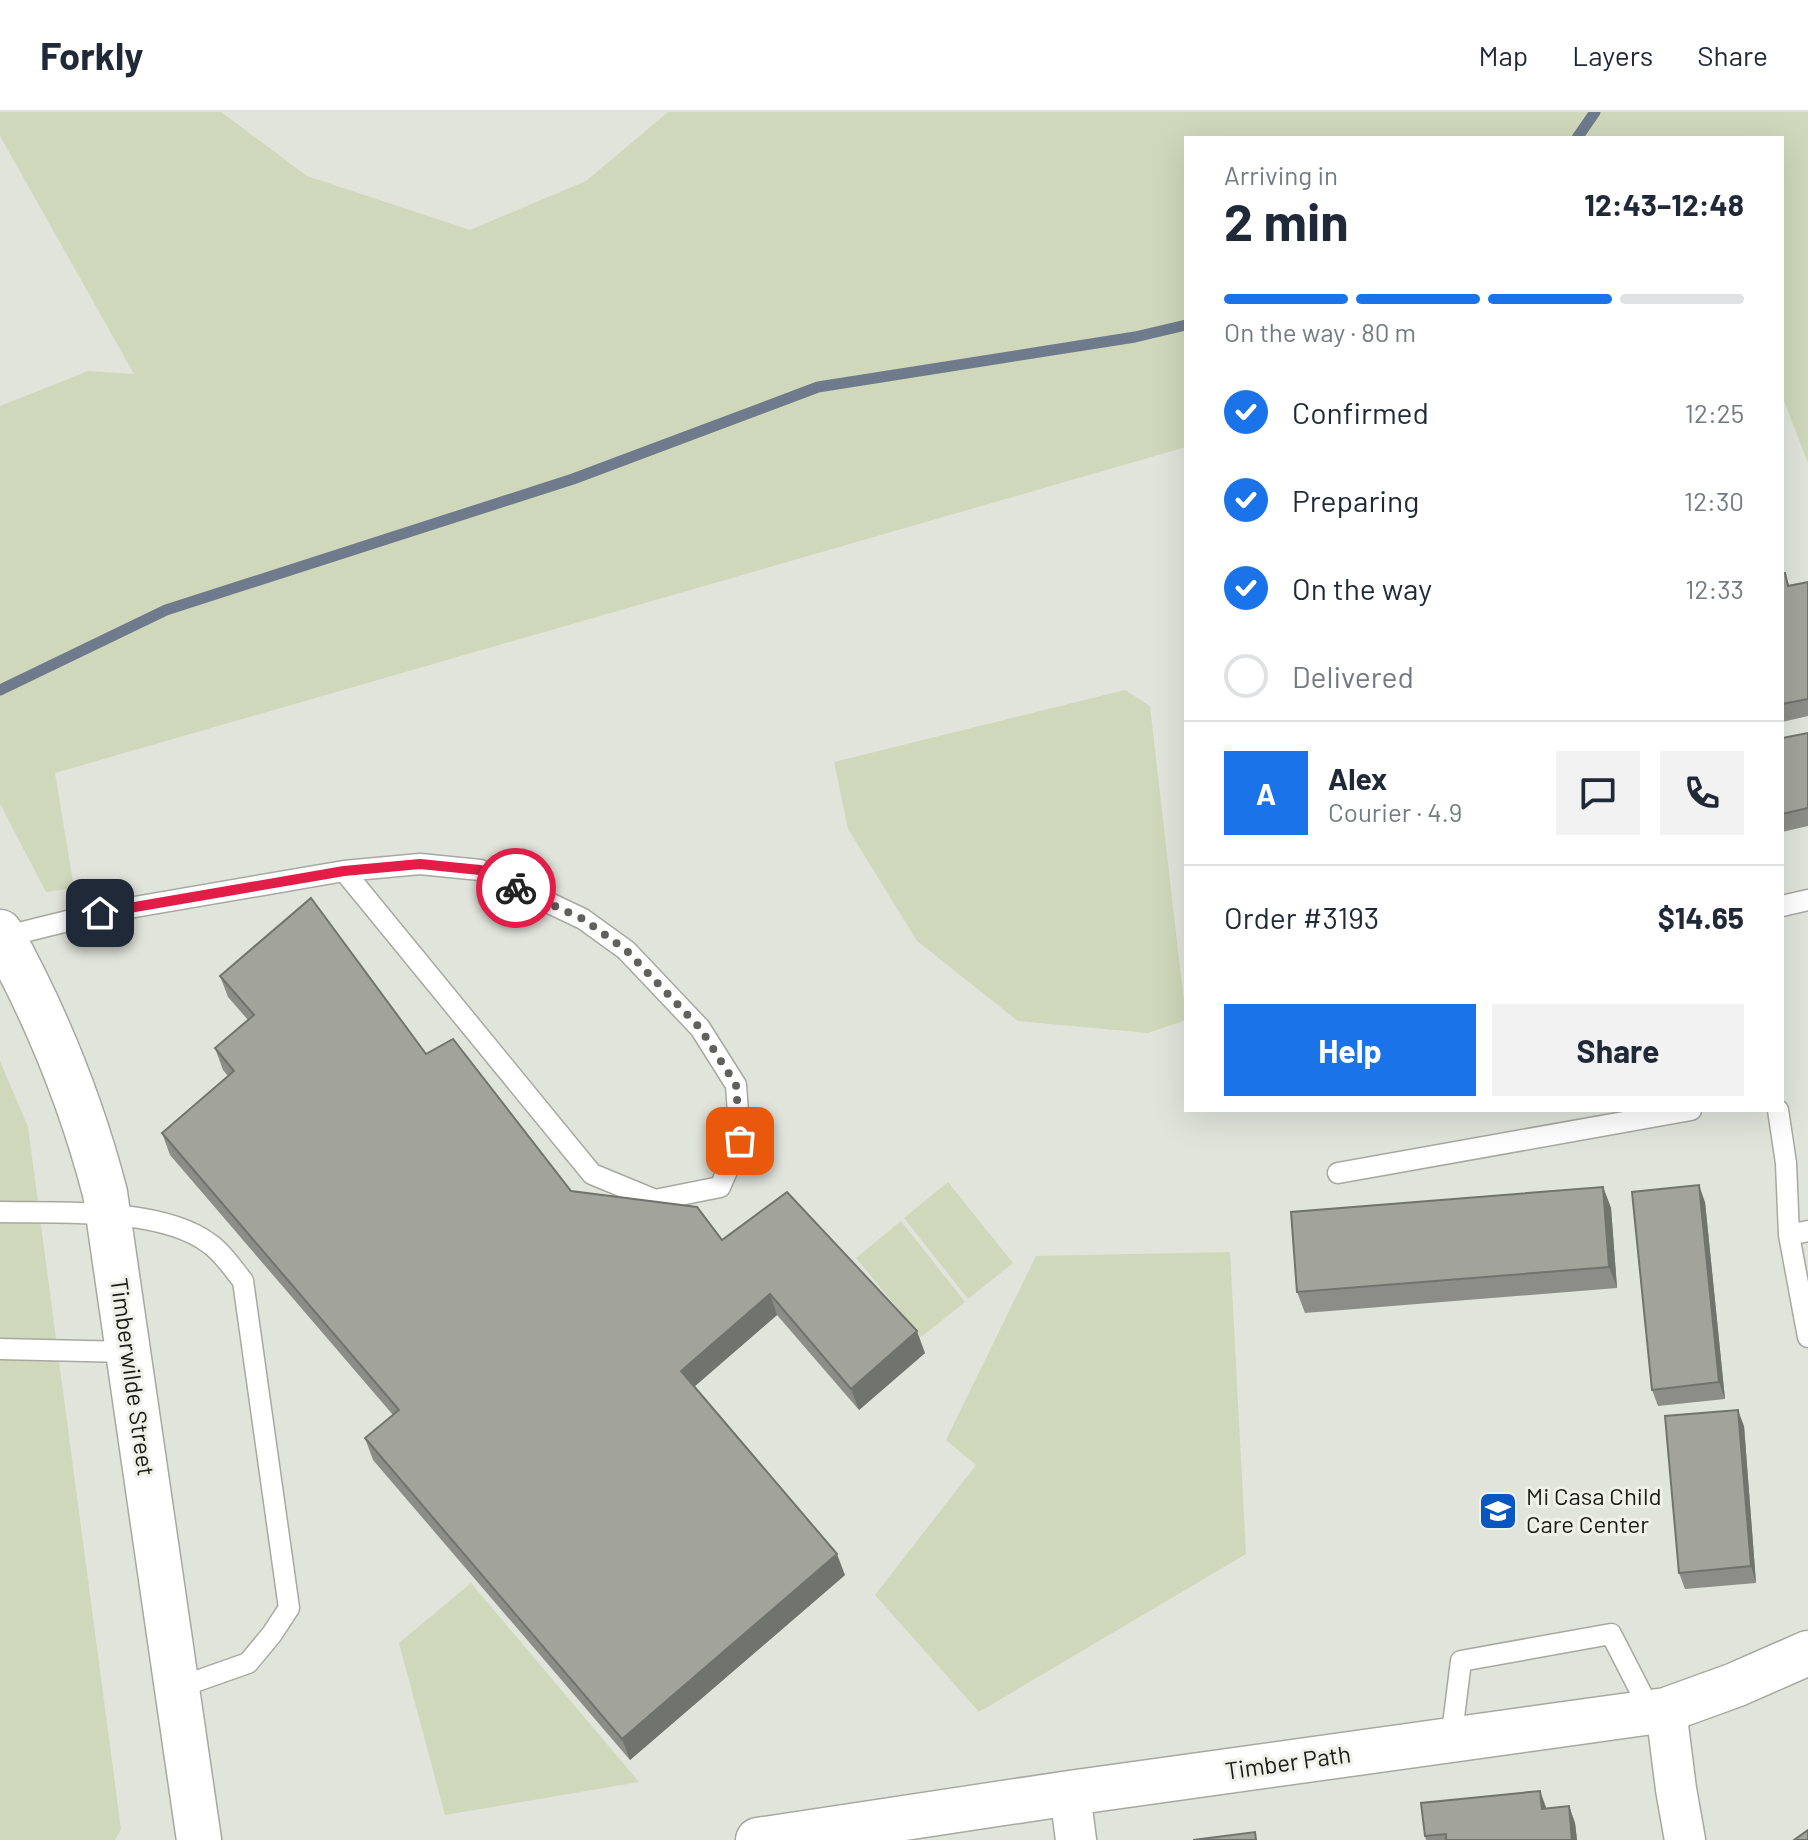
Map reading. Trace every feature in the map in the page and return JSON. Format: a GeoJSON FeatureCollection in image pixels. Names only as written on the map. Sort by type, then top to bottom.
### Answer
{"type":"FeatureCollection","features":[{"type":"Feature","properties":{"kind":"street","name":"Timberwilde Street"},"geometry":{"type":"LineString","coordinates":[[1,935],[69,1076],[89,1134],[108,1213],[199,1840]]}},
{"type":"Feature","properties":{"kind":"street","name":"Timber Path"},"geometry":{"type":"LineString","coordinates":[[758,1840],[1658,1711],[1735,1685],[1808,1653]]}},
{"type":"Feature","properties":{"kind":"street"},"geometry":{"type":"LineString","coordinates":[[1658,1711],[1685,1840]]}},
{"type":"Feature","properties":{"kind":"street"},"geometry":{"type":"LineString","coordinates":[[1070,1793],[1076,1840]]}},
{"type":"Feature","properties":{"kind":"lane"},"geometry":{"type":"LineString","coordinates":[[1,935],[100,913],[344,871],[420,864],[480,870],[583,919],[626,950],[700,1028],[736,1085],[740,1141],[720,1187],[655,1200],[592,1174],[344,871]]}},
{"type":"Feature","properties":{"kind":"lane"},"geometry":{"type":"LineString","coordinates":[[1784,906],[1808,900]]}},
{"type":"Feature","properties":{"kind":"lane"},"geometry":{"type":"LineString","coordinates":[[1338,1173],[1680,1112]]}},
{"type":"Feature","properties":{"kind":"lane"},"geometry":{"type":"LineString","coordinates":[[1778,1112],[1799,1233],[1808,1337]]}},
{"type":"Feature","properties":{"kind":"lane"},"geometry":{"type":"LineString","coordinates":[[0,1212],[108,1213],[171,1225],[210,1244],[243,1281],[289,1608],[248,1663],[177,1688]]}},
{"type":"Feature","properties":{"kind":"lane"},"geometry":{"type":"LineString","coordinates":[[0,1349],[128,1352]]}},
{"type":"Feature","properties":{"kind":"lane"},"geometry":{"type":"LineString","coordinates":[[1451,1741],[1461,1661],[1611,1634],[1658,1711]]}},
{"type":"Feature","properties":{"kind":"green space"},"geometry":{"type":"Polygon","coordinates":[[[0,112],[221,112],[307,176],[470,230],[586,181],[668,112],[1808,112],[1808,463],[1784,401],[1784,136],[1184,136],[1184,448],[55,773],[74,888],[46,892],[0,804],[0,406],[88,371],[134,374],[0,136],[0,112]]]}},
{"type":"Feature","properties":{"kind":"green space"},"geometry":{"type":"Polygon","coordinates":[[[1125,690],[1150,706],[1184,1021],[1148,1033],[1018,1021],[917,941],[848,829],[834,762],[1125,690]]]}},
{"type":"Feature","properties":{"kind":"green space"},"geometry":{"type":"Polygon","coordinates":[[[0,1061],[28,1127],[121,1829],[115,1840],[0,1840],[0,1061]]]}},
{"type":"Feature","properties":{"kind":"green space"},"geometry":{"type":"Polygon","coordinates":[[[948,1182],[1013,1263],[968,1299],[904,1218],[948,1182]]]}},
{"type":"Feature","properties":{"kind":"green space"},"geometry":{"type":"Polygon","coordinates":[[[901,1221],[965,1302],[921,1337],[856,1258],[901,1221]]]}},
{"type":"Feature","properties":{"kind":"green space"},"geometry":{"type":"Polygon","coordinates":[[[1230,1252],[1246,1554],[979,1712],[875,1595],[976,1465],[946,1440],[1036,1256],[1230,1252]]]}},
{"type":"Feature","properties":{"kind":"green space"},"geometry":{"type":"Polygon","coordinates":[[[471,1583],[639,1782],[445,1815],[399,1643],[471,1583]]]}},
{"type":"Feature","properties":{"kind":"building"},"geometry":{"type":"Polygon","coordinates":[[[1784,573],[1788,586],[1808,582],[1808,699],[1784,704],[1784,573]]]}},
{"type":"Feature","properties":{"kind":"building"},"geometry":{"type":"Polygon","coordinates":[[[1808,733],[1808,808],[1784,814],[1784,738],[1808,733]]]}},
{"type":"Feature","properties":{"kind":"building"},"geometry":{"type":"Polygon","coordinates":[[[311,898],[426,1054],[453,1039],[571,1191],[697,1207],[722,1240],[787,1192],[917,1331],[851,1389],[770,1294],[681,1371],[837,1554],[622,1739],[365,1438],[399,1410],[162,1133],[234,1071],[215,1048],[254,1015],[220,976],[311,898]]]}},
{"type":"Feature","properties":{"kind":"building"},"geometry":{"type":"Polygon","coordinates":[[[1699,1185],[1719,1382],[1652,1390],[1632,1192],[1699,1185]]]}},
{"type":"Feature","properties":{"kind":"building"},"geometry":{"type":"Polygon","coordinates":[[[1603,1187],[1609,1267],[1297,1292],[1291,1212],[1603,1187]]]}},
{"type":"Feature","properties":{"kind":"building"},"geometry":{"type":"Polygon","coordinates":[[[1738,1410],[1751,1566],[1679,1573],[1665,1416],[1738,1410]]]}},
{"type":"Feature","properties":{"kind":"building"},"geometry":{"type":"Polygon","coordinates":[[[1540,1791],[1542,1809],[1569,1806],[1572,1840],[1446,1840],[1446,1834],[1425,1836],[1421,1803],[1540,1791]]]}},
{"type":"Feature","properties":{"kind":"building"},"geometry":{"type":"Polygon","coordinates":[[[1808,1830],[1808,1840],[1794,1840],[1808,1830]]]}},
{"type":"Feature","properties":{"kind":"building"},"geometry":{"type":"Polygon","coordinates":[[[1255,1832],[1256,1840],[1193,1840],[1255,1832]]]}},
{"type":"Feature","properties":{"kind":"waterway"},"geometry":{"type":"LineString","coordinates":[[1578,136],[1595,112]]}},
{"type":"Feature","properties":{"kind":"waterway"},"geometry":{"type":"LineString","coordinates":[[0,690],[166,610],[573,479],[818,387],[1135,337],[1184,325]]}},
{"type":"Feature","properties":{"kind":"way so far"},"geometry":{"type":"LineString","coordinates":[[516,888],[583,919],[626,950],[700,1028],[736,1085],[740,1141]]}},
{"type":"Feature","properties":{"kind":"place","name":"Mi Casa Child Care Center"},"geometry":{"type":"Point","coordinates":[1498,1511]}},
{"type":"Feature","properties":{"kind":"route"},"geometry":{"type":"LineString","coordinates":[[100,913],[344,871],[420,864],[480,870],[516,888]]}}]}
